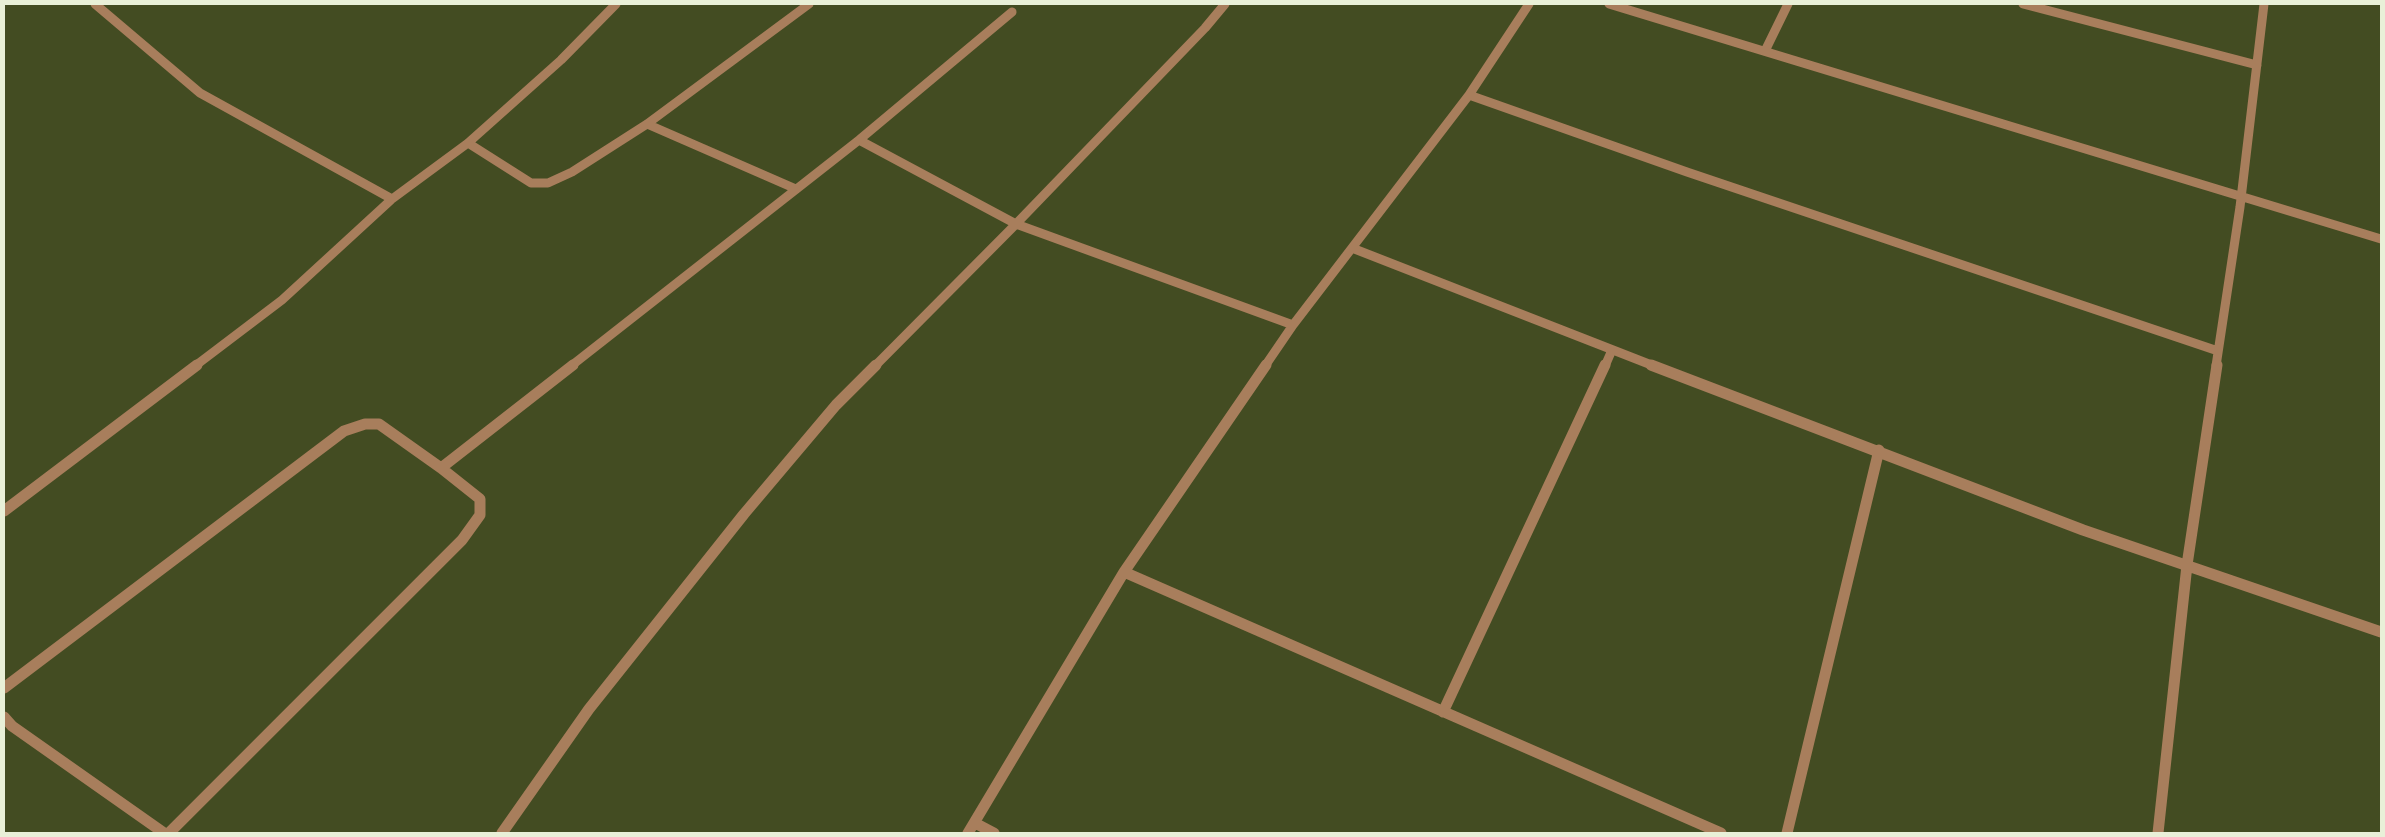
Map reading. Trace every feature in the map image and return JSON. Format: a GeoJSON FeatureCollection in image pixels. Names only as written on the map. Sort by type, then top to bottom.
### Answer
{"type":"FeatureCollection","features":[{"type":"Feature","properties":{"kind":"street"},"geometry":{"type":"LineString","coordinates":[[94,4],[200,93],[392,199]]}},
{"type":"Feature","properties":{"kind":"street"},"geometry":{"type":"LineString","coordinates":[[4,511],[282,300],[392,199],[468,143],[561,60],[616,4]]}},
{"type":"Feature","properties":{"kind":"street"},"geometry":{"type":"LineString","coordinates":[[468,143],[531,183],[548,183],[572,172],[648,124],[809,4]]}},
{"type":"Feature","properties":{"kind":"street"},"geometry":{"type":"LineString","coordinates":[[502,833],[589,709],[744,514],[836,406],[1016,224],[1205,28],[1225,4]]}},
{"type":"Feature","properties":{"kind":"street"},"geometry":{"type":"LineString","coordinates":[[994,833],[972,828],[1124,572],[1293,325],[1469,95],[1529,4]]}},
{"type":"Feature","properties":{"kind":"street"},"geometry":{"type":"LineString","coordinates":[[1609,4],[2381,239]]}},
{"type":"Feature","properties":{"kind":"street"},"geometry":{"type":"LineString","coordinates":[[1765,51],[1788,4]]}},
{"type":"Feature","properties":{"kind":"street"},"geometry":{"type":"LineString","coordinates":[[2022,4],[2257,65]]}},
{"type":"Feature","properties":{"kind":"street"},"geometry":{"type":"LineString","coordinates":[[2158,833],[2187,565],[2241,196],[2264,4]]}},
{"type":"Feature","properties":{"kind":"street"},"geometry":{"type":"LineString","coordinates":[[441,468],[859,140],[1012,12]]}},
{"type":"Feature","properties":{"kind":"street"},"geometry":{"type":"LineString","coordinates":[[1469,95],[1687,172],[2218,351]]}},
{"type":"Feature","properties":{"kind":"street"},"geometry":{"type":"LineString","coordinates":[[648,124],[796,190]]}},
{"type":"Feature","properties":{"kind":"street"},"geometry":{"type":"LineString","coordinates":[[859,140],[1016,224],[1293,325]]}},
{"type":"Feature","properties":{"kind":"street"},"geometry":{"type":"LineString","coordinates":[[1352,248],[1612,350],[1879,450],[2084,530],[2381,632]]}},
{"type":"Feature","properties":{"kind":"street"},"geometry":{"type":"LineString","coordinates":[[1443,712],[1612,350]]}},
{"type":"Feature","properties":{"kind":"street"},"geometry":{"type":"LineString","coordinates":[[4,688],[344,431],[365,424],[379,424],[441,468],[480,499],[480,516],[462,540],[169,833]]}},
{"type":"Feature","properties":{"kind":"street"},"geometry":{"type":"LineString","coordinates":[[1787,833],[1879,450]]}},
{"type":"Feature","properties":{"kind":"street"},"geometry":{"type":"LineString","coordinates":[[1124,572],[1721,833]]}},
{"type":"Feature","properties":{"kind":"street"},"geometry":{"type":"LineString","coordinates":[[4,717],[12,726],[164,833]]}}]}
